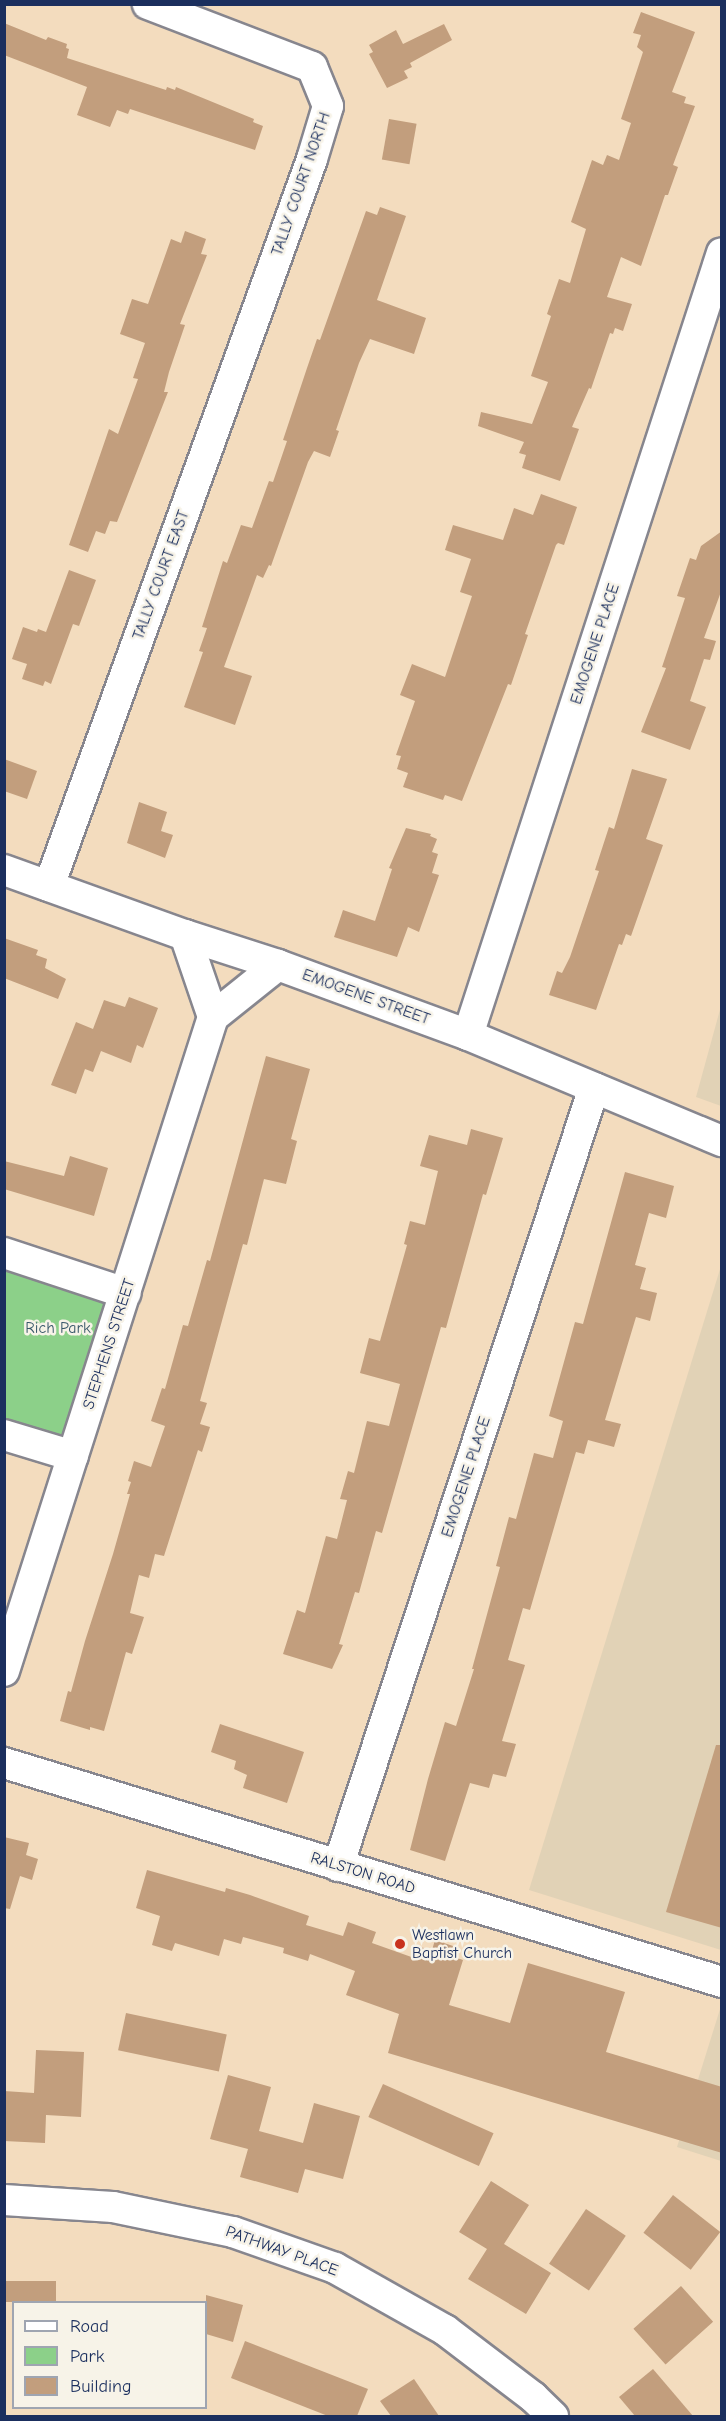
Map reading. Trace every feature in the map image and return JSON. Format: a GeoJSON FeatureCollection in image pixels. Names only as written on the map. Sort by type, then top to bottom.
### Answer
{"type":"FeatureCollection","features":[{"type":"Feature","properties":{"kind":"street","name":"TALLY COURT NORTH"},"geometry":{"type":"LineString","coordinates":[[148,4],[312,67],[328,106],[312,159],[273,264]]}},
{"type":"Feature","properties":{"kind":"street","name":"EMOGENE PLACE"},"geometry":{"type":"LineString","coordinates":[[468,1035],[722,253]]}},
{"type":"Feature","properties":{"kind":"street","name":"TALLY COURT EAST"},"geometry":{"type":"LineString","coordinates":[[49,886],[273,264]]}},
{"type":"Feature","properties":{"kind":"street","name":"EMOGENE STREET"},"geometry":{"type":"LineString","coordinates":[[4,870],[185,935],[278,965],[468,1035],[722,1141]]}},
{"type":"Feature","properties":{"kind":"street"},"geometry":{"type":"LineString","coordinates":[[185,935],[213,1017],[278,965]]}},
{"type":"Feature","properties":{"kind":"street","name":"STEPHENS STREET"},"geometry":{"type":"LineString","coordinates":[[4,1671],[213,1017]]}},
{"type":"Feature","properties":{"kind":"street","name":"EMOGENE PLACE"},"geometry":{"type":"LineString","coordinates":[[338,1866],[594,1088]]}},
{"type":"Feature","properties":{"kind":"street"},"geometry":{"type":"LineString","coordinates":[[4,1253],[126,1293]]}},
{"type":"Feature","properties":{"kind":"street"},"geometry":{"type":"LineString","coordinates":[[4,1436],[73,1456]]}},
{"type":"Feature","properties":{"kind":"street","name":"RALSTON ROAD"},"geometry":{"type":"LineString","coordinates":[[4,1762],[722,1982]]}},
{"type":"Feature","properties":{"kind":"street","name":"PATHWAY PLACE"},"geometry":{"type":"LineString","coordinates":[[4,2200],[112,2207],[233,2232],[335,2268],[445,2330],[533,2397],[553,2416]]}},
{"type":"Feature","properties":{"kind":"shaded area"},"geometry":{"type":"Polygon","coordinates":[[[722,1006],[721,1106],[696,1097],[722,1006]]]}},
{"type":"Feature","properties":{"kind":"shaded area"},"geometry":{"type":"Polygon","coordinates":[[[721,1266],[721,1950],[529,1890],[721,1266]]]}},
{"type":"Feature","properties":{"kind":"shaded area"},"geometry":{"type":"Polygon","coordinates":[[[721,2006],[721,2161],[677,2147],[721,2006]]]}},
{"type":"Feature","properties":{"kind":"green space","name":"Rich Park"},"geometry":{"type":"Polygon","coordinates":[[[4,1253],[126,1293],[73,1456],[5,1435],[4,1253]]]}},
{"type":"Feature","properties":{"kind":"building"},"geometry":{"type":"Polygon","coordinates":[[[641,12],[695,32],[672,92],[686,97],[684,103],[695,106],[673,165],[678,167],[668,195],[665,195],[641,266],[621,257],[607,297],[632,304],[623,331],[615,328],[613,334],[610,333],[591,389],[589,388],[572,427],[579,429],[560,481],[522,468],[526,455],[519,453],[524,442],[478,426],[481,412],[532,424],[548,382],[531,376],[551,316],[547,314],[559,279],[570,283],[586,229],[571,222],[592,160],[603,165],[607,155],[619,160],[631,123],[621,119],[643,52],[637,47],[641,35],[633,33],[641,12]]]}},
{"type":"Feature","properties":{"kind":"building"},"geometry":{"type":"Polygon","coordinates":[[[4,23],[46,40],[48,37],[67,44],[66,48],[69,49],[67,58],[166,90],[167,87],[175,90],[176,87],[254,119],[253,122],[263,126],[255,150],[130,109],[128,114],[117,110],[110,127],[77,115],[87,87],[4,55],[4,23]]]}},
{"type":"Feature","properties":{"kind":"building"},"geometry":{"type":"Polygon","coordinates":[[[444,24],[452,40],[410,63],[412,67],[404,71],[408,78],[387,88],[369,54],[373,52],[369,45],[396,30],[403,44],[444,24]]]}},
{"type":"Feature","properties":{"kind":"building"},"geometry":{"type":"Polygon","coordinates":[[[389,119],[417,124],[409,164],[382,159],[389,119]]]}},
{"type":"Feature","properties":{"kind":"building"},"geometry":{"type":"Polygon","coordinates":[[[380,207],[406,216],[377,300],[426,318],[414,354],[370,339],[359,363],[336,430],[339,431],[330,457],[314,451],[308,462],[271,566],[269,565],[263,578],[257,575],[224,667],[252,676],[235,725],[184,707],[203,652],[199,651],[207,628],[202,627],[223,561],[227,563],[241,525],[252,528],[269,481],[273,482],[287,441],[283,440],[307,368],[317,339],[320,340],[366,211],[377,215],[380,207]]]}},
{"type":"Feature","properties":{"kind":"building"},"geometry":{"type":"Polygon","coordinates":[[[185,231],[206,239],[201,254],[207,255],[180,324],[185,325],[164,392],[168,392],[117,522],[110,521],[105,534],[96,531],[88,552],[69,545],[109,429],[118,434],[138,379],[133,378],[145,343],[120,334],[132,299],[148,304],[171,239],[181,243],[185,231]]]}},
{"type":"Feature","properties":{"kind":"building"},"geometry":{"type":"Polygon","coordinates":[[[541,494],[577,507],[564,545],[558,543],[556,545],[525,634],[528,635],[511,685],[508,684],[462,801],[445,795],[443,800],[403,787],[408,773],[397,769],[401,756],[396,755],[415,701],[400,695],[412,664],[445,677],[472,596],[460,592],[471,559],[445,550],[453,525],[503,540],[514,508],[533,515],[541,494]]]}},
{"type":"Feature","properties":{"kind":"building"},"geometry":{"type":"Polygon","coordinates":[[[722,531],[722,589],[704,638],[716,641],[710,660],[704,659],[690,701],[706,707],[690,750],[641,732],[666,668],[662,667],[685,598],[677,596],[690,558],[696,560],[701,546],[722,531]]]}},
{"type":"Feature","properties":{"kind":"building"},"geometry":{"type":"Polygon","coordinates":[[[69,570],[96,580],[79,626],[73,624],[51,684],[45,681],[43,686],[22,679],[27,664],[12,659],[23,627],[37,632],[38,629],[46,632],[69,570]]]}},
{"type":"Feature","properties":{"kind":"building"},"geometry":{"type":"Polygon","coordinates":[[[4,759],[37,771],[27,799],[4,791],[4,759]]]}},
{"type":"Feature","properties":{"kind":"building"},"geometry":{"type":"Polygon","coordinates":[[[632,769],[667,779],[646,839],[663,845],[631,936],[626,934],[622,945],[619,944],[596,1010],[549,995],[557,971],[562,973],[570,957],[599,871],[595,870],[609,827],[614,829],[632,769]]]}},
{"type":"Feature","properties":{"kind":"building"},"geometry":{"type":"Polygon","coordinates":[[[139,802],[167,812],[161,831],[173,835],[165,858],[127,843],[139,802]]]}},
{"type":"Feature","properties":{"kind":"building"},"geometry":{"type":"Polygon","coordinates":[[[406,828],[431,834],[430,836],[437,839],[432,852],[438,854],[432,873],[439,875],[419,932],[408,927],[397,957],[334,937],[343,910],[375,921],[392,869],[389,868],[406,828]]]}},
{"type":"Feature","properties":{"kind":"building"},"geometry":{"type":"Polygon","coordinates":[[[4,938],[38,950],[36,955],[47,959],[45,968],[66,979],[58,999],[4,978],[4,938]]]}},
{"type":"Feature","properties":{"kind":"building"},"geometry":{"type":"Polygon","coordinates":[[[129,997],[158,1008],[143,1048],[137,1045],[131,1063],[101,1051],[93,1072],[85,1069],[76,1094],[51,1085],[76,1022],[93,1029],[104,1000],[125,1007],[129,997]]]}},
{"type":"Feature","properties":{"kind":"building"},"geometry":{"type":"Polygon","coordinates":[[[266,1056],[310,1069],[291,1139],[297,1141],[286,1184],[264,1179],[247,1245],[243,1244],[200,1401],[207,1403],[200,1424],[210,1427],[202,1452],[198,1450],[164,1556],[155,1554],[149,1578],[139,1575],[130,1613],[144,1617],[132,1654],[126,1652],[104,1731],[90,1727],[90,1730],[60,1721],[113,1554],[130,1494],[127,1494],[131,1482],[128,1481],[134,1461],[151,1467],[165,1426],[151,1421],[162,1388],[165,1389],[183,1325],[188,1326],[207,1260],[210,1261],[266,1056]]]}},
{"type":"Feature","properties":{"kind":"building"},"geometry":{"type":"Polygon","coordinates":[[[471,1129],[503,1138],[486,1195],[483,1194],[446,1328],[441,1327],[382,1533],[376,1531],[359,1593],[355,1592],[339,1644],[343,1645],[332,1669],[283,1654],[297,1610],[305,1613],[326,1536],[337,1539],[347,1500],[340,1499],[348,1471],[354,1473],[367,1421],[389,1426],[400,1384],[360,1373],[369,1338],[380,1341],[407,1245],[404,1244],[410,1221],[425,1225],[438,1171],[420,1166],[429,1135],[467,1145],[471,1129]]]}},
{"type":"Feature","properties":{"kind":"building"},"geometry":{"type":"Polygon","coordinates":[[[70,1156],[108,1168],[94,1216],[4,1189],[4,1161],[64,1176],[70,1156]]]}},
{"type":"Feature","properties":{"kind":"building"},"geometry":{"type":"Polygon","coordinates":[[[625,1172],[674,1186],[666,1218],[649,1213],[635,1265],[646,1268],[640,1289],[657,1293],[650,1321],[636,1317],[605,1420],[621,1424],[614,1447],[588,1440],[584,1454],[576,1452],[530,1610],[523,1608],[508,1660],[525,1665],[502,1741],[516,1744],[506,1777],[493,1774],[489,1788],[470,1783],[445,1861],[410,1850],[428,1779],[445,1722],[456,1726],[474,1669],[472,1669],[500,1567],[496,1566],[509,1517],[516,1519],[534,1453],[553,1458],[563,1421],[549,1416],[575,1322],[583,1324],[625,1172]]]}},
{"type":"Feature","properties":{"kind":"building"},"geometry":{"type":"Polygon","coordinates":[[[220,1724],[304,1752],[287,1803],[243,1788],[247,1775],[234,1769],[236,1761],[211,1752],[220,1724]]]}},
{"type":"Feature","properties":{"kind":"building"},"geometry":{"type":"Polygon","coordinates":[[[716,1745],[722,1745],[722,1928],[666,1912],[716,1745]]]}},
{"type":"Feature","properties":{"kind":"building"},"geometry":{"type":"Polygon","coordinates":[[[4,1837],[29,1843],[26,1855],[38,1859],[32,1880],[20,1876],[10,1909],[4,1908],[4,1837]]]}},
{"type":"Feature","properties":{"kind":"building"},"geometry":{"type":"Polygon","coordinates":[[[147,1870],[225,1892],[226,1888],[250,1895],[309,1916],[306,1925],[343,1936],[348,1922],[376,1932],[372,1943],[417,1959],[420,1947],[432,1950],[435,1940],[456,1947],[454,1957],[463,1960],[449,2005],[510,2023],[528,1963],[625,1992],[606,2052],[722,2087],[722,2153],[388,2053],[399,2014],[346,1995],[355,1971],[310,1954],[308,1961],[283,1953],[284,1948],[243,1937],[241,1944],[224,1939],[219,1956],[175,1943],[172,1951],[152,1945],[160,1916],[136,1908],[147,1870]]]}},
{"type":"Feature","properties":{"kind":"building"},"geometry":{"type":"Polygon","coordinates":[[[126,2013],[227,2034],[219,2072],[118,2050],[126,2013]]]}},
{"type":"Feature","properties":{"kind":"building"},"geometry":{"type":"Polygon","coordinates":[[[36,2050],[84,2052],[81,2117],[46,2115],[45,2143],[4,2141],[4,2091],[34,2093],[36,2050]]]}},
{"type":"Feature","properties":{"kind":"building"},"geometry":{"type":"Polygon","coordinates":[[[228,2075],[271,2087],[259,2131],[303,2143],[314,2103],[360,2116],[343,2179],[305,2169],[298,2193],[240,2177],[248,2149],[210,2139],[228,2075]]]}},
{"type":"Feature","properties":{"kind":"building"},"geometry":{"type":"Polygon","coordinates":[[[383,2084],[494,2133],[479,2166],[368,2117],[383,2084]]]}},
{"type":"Feature","properties":{"kind":"building"},"geometry":{"type":"Polygon","coordinates":[[[491,2181],[529,2205],[504,2244],[551,2273],[526,2314],[468,2279],[487,2249],[459,2232],[491,2181]]]}},
{"type":"Feature","properties":{"kind":"building"},"geometry":{"type":"Polygon","coordinates":[[[673,2195],[720,2232],[691,2270],[643,2233],[673,2195]]]}},
{"type":"Feature","properties":{"kind":"building"},"geometry":{"type":"Polygon","coordinates":[[[586,2209],[626,2236],[589,2291],[549,2264],[586,2209]]]}},
{"type":"Feature","properties":{"kind":"building"},"geometry":{"type":"Polygon","coordinates":[[[4,2281],[56,2281],[56,2301],[4,2302],[4,2281]]]}},
{"type":"Feature","properties":{"kind":"building"},"geometry":{"type":"Polygon","coordinates":[[[681,2286],[713,2322],[666,2364],[633,2329],[681,2286]]]}},
{"type":"Feature","properties":{"kind":"building"},"geometry":{"type":"Polygon","coordinates":[[[206,2295],[243,2305],[233,2342],[207,2334],[206,2295]]]}},
{"type":"Feature","properties":{"kind":"building"},"geometry":{"type":"Polygon","coordinates":[[[245,2341],[368,2389],[357,2416],[328,2416],[231,2378],[245,2341]]]}},
{"type":"Feature","properties":{"kind":"building"},"geometry":{"type":"Polygon","coordinates":[[[653,2369],[693,2416],[635,2416],[619,2397],[653,2369]]]}},
{"type":"Feature","properties":{"kind":"building"},"geometry":{"type":"Polygon","coordinates":[[[414,2379],[439,2416],[391,2416],[380,2401],[414,2379]]]}},
{"type":"Feature","properties":{"kind":"place","name":"Westlawn Baptist Church"},"geometry":{"type":"Point","coordinates":[400,1944]}}]}
